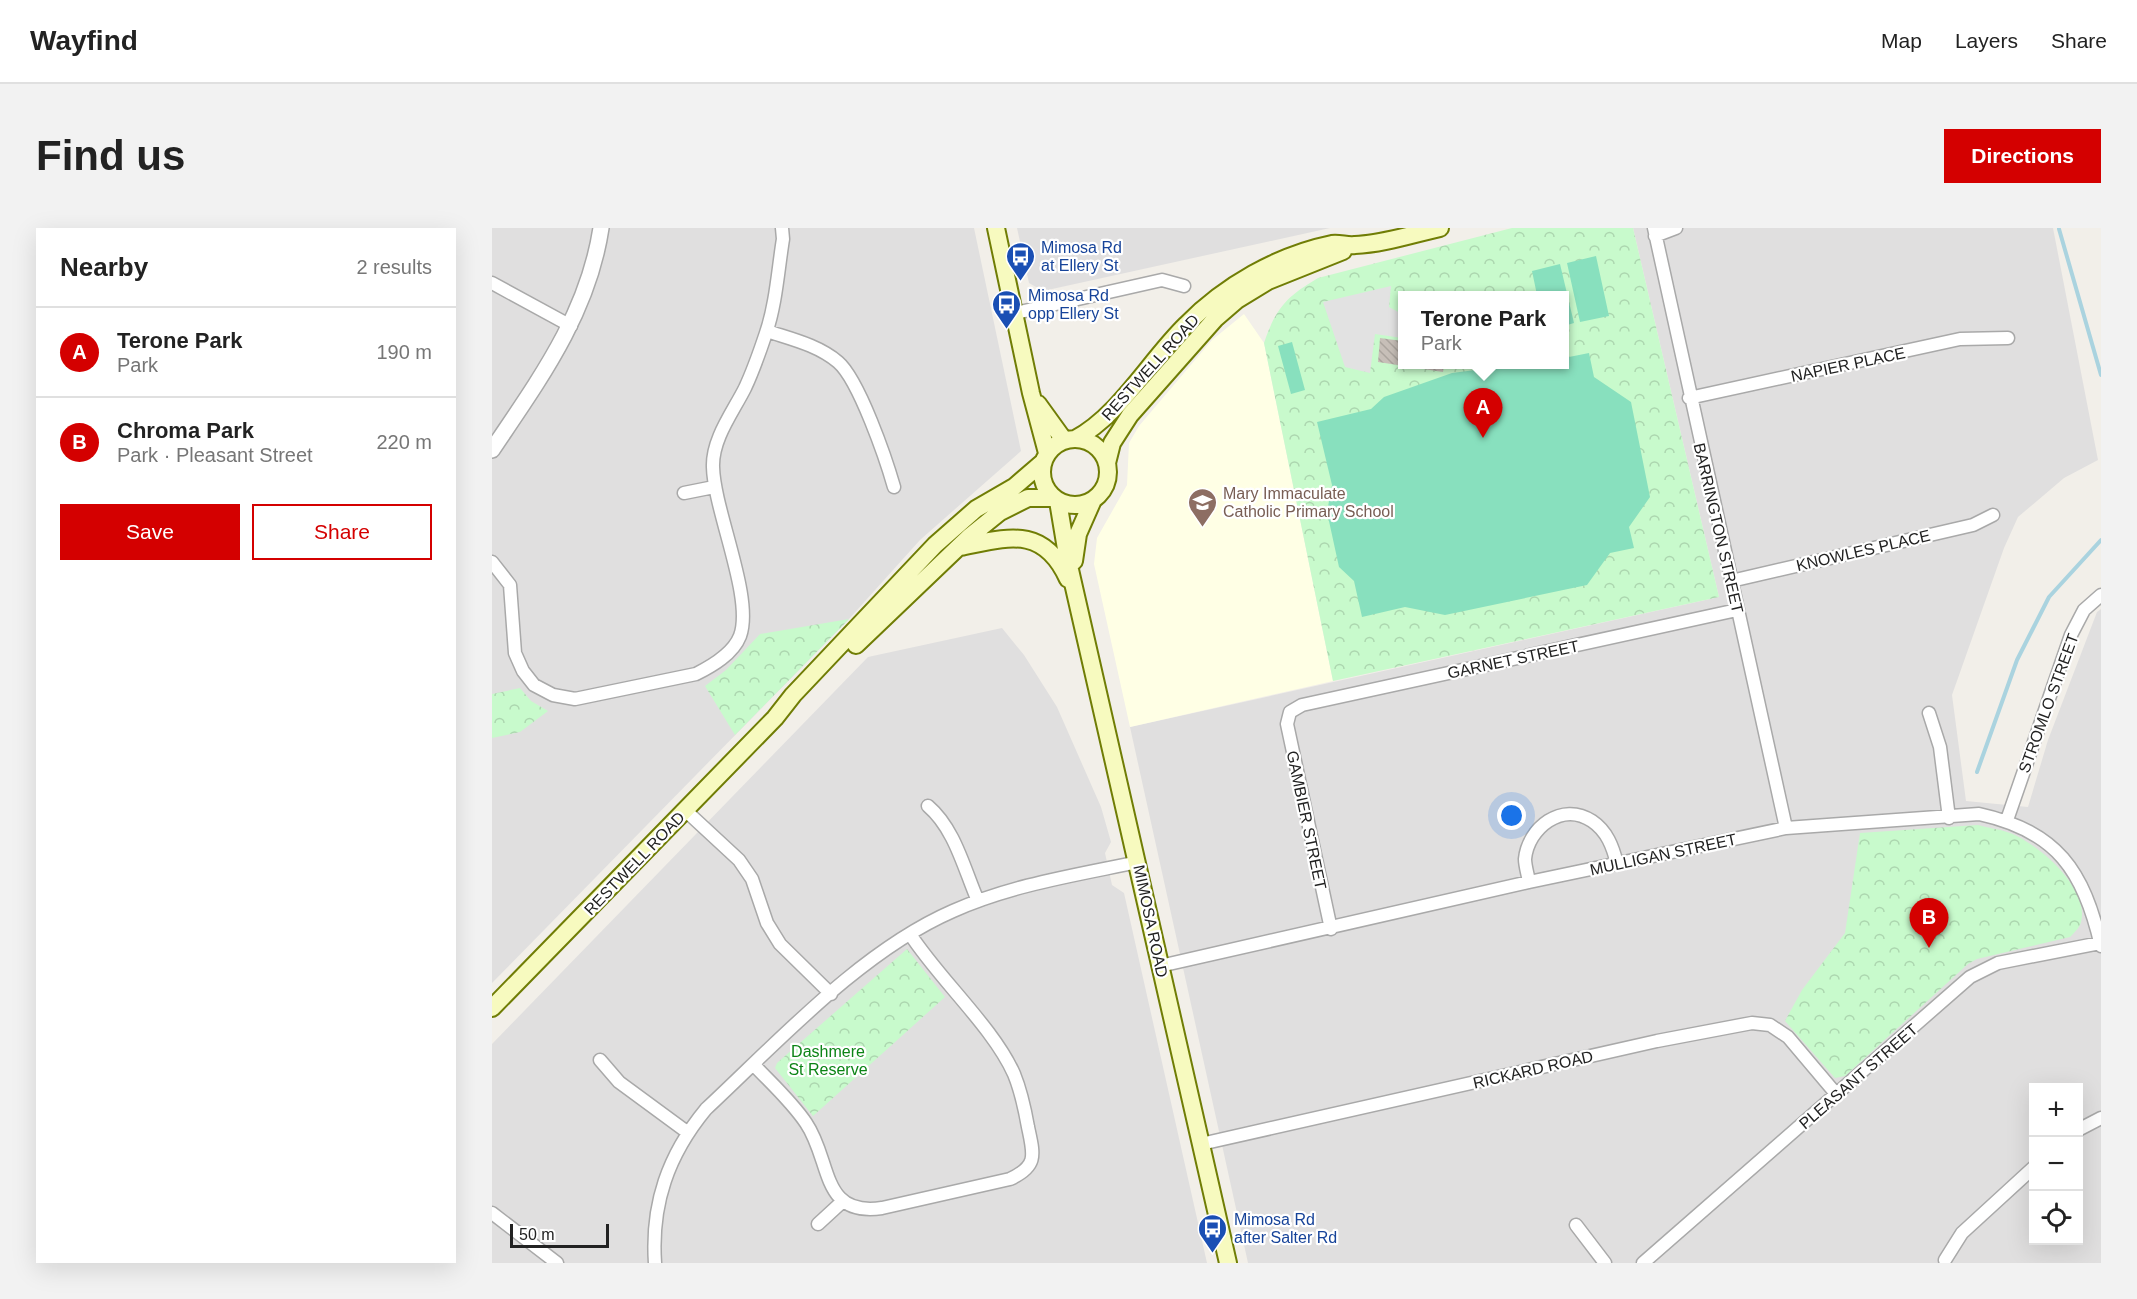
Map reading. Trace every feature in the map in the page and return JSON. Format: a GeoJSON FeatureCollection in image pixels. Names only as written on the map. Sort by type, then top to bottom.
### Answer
{"type":"FeatureCollection","features":[{"type":"Feature","properties":{"kind":"main road"},"geometry":{"type":"LineString","coordinates":[[996,228],[1016,313],[1031,393],[1045,458],[1043,482],[1056,500],[1073,505],[1092,500],[1105,484],[1107,463],[1096,446],[1070,440],[1031,393]]}},
{"type":"Feature","properties":{"kind":"main road","name":"RESTWELL ROAD"},"geometry":{"type":"LineString","coordinates":[[1107,463],[1112,442],[1130,415],[1215,319],[1237,300],[1268,281],[1355,245],[1440,228]]}},
{"type":"Feature","properties":{"kind":"main road","name":"RESTWELL ROAD"},"geometry":{"type":"LineString","coordinates":[[1070,440],[1097,426],[1187,323],[1230,290],[1261,270],[1312,249],[1335,244],[1355,245]]}},
{"type":"Feature","properties":{"kind":"main road"},"geometry":{"type":"LineString","coordinates":[[1045,458],[1070,440]]}},
{"type":"Feature","properties":{"kind":"main road","name":"RESTWELL ROAD"},"geometry":{"type":"LineString","coordinates":[[492,1008],[775,718],[793,695],[935,545],[976,509],[1014,487],[1045,458]]}},
{"type":"Feature","properties":{"kind":"main road","name":"RESTWELL ROAD"},"geometry":{"type":"LineString","coordinates":[[775,718],[798,700],[958,548],[1000,512],[1028,498],[1056,500]]}},
{"type":"Feature","properties":{"kind":"main road","name":"MIMOSA ROAD"},"geometry":{"type":"LineString","coordinates":[[1056,500],[1228,1263]]}},
{"type":"Feature","properties":{"kind":"main road","name":"MIMOSA ROAD"},"geometry":{"type":"LineString","coordinates":[[1073,579],[1078,534],[1092,500]]}},
{"type":"Feature","properties":{"kind":"main road"},"geometry":{"type":"LineString","coordinates":[[958,548],[1009,536],[1029,540],[1047,550],[1064,570],[1079,604]]}},
{"type":"Feature","properties":{"kind":"street"},"geometry":{"type":"LineString","coordinates":[[492,450],[551,362],[571,326],[588,286],[601,228]]}},
{"type":"Feature","properties":{"kind":"street"},"geometry":{"type":"LineString","coordinates":[[492,562],[510,585],[515,653],[523,671],[534,685],[553,695],[575,699],[696,674],[713,666],[727,653],[739,638],[744,616],[724,518],[714,487],[712,465],[719,437],[746,386],[767,331],[783,239],[782,228]]}},
{"type":"Feature","properties":{"kind":"street"},"geometry":{"type":"LineString","coordinates":[[1654,232],[1676,228]]}},
{"type":"Feature","properties":{"kind":"street","name":"BARRINGTON STREET"},"geometry":{"type":"LineString","coordinates":[[1654,232],[1786,828]]}},
{"type":"Feature","properties":{"kind":"street"},"geometry":{"type":"LineString","coordinates":[[1016,313],[1162,280],[1184,286]]}},
{"type":"Feature","properties":{"kind":"street"},"geometry":{"type":"LineString","coordinates":[[492,283],[571,326]]}},
{"type":"Feature","properties":{"kind":"street"},"geometry":{"type":"LineString","coordinates":[[767,331],[822,350],[840,363],[861,400],[883,451],[894,487]]}},
{"type":"Feature","properties":{"kind":"street","name":"NAPIER PLACE"},"geometry":{"type":"LineString","coordinates":[[1689,398],[1960,339],[2007,338]]}},
{"type":"Feature","properties":{"kind":"street"},"geometry":{"type":"LineString","coordinates":[[684,493],[714,487]]}},
{"type":"Feature","properties":{"kind":"street","name":"KNOWLES PLACE"},"geometry":{"type":"LineString","coordinates":[[1731,580],[1973,525],[1993,515]]}},
{"type":"Feature","properties":{"kind":"street","name":"STROMLO STREET"},"geometry":{"type":"LineString","coordinates":[[2007,820],[2071,635],[2084,610],[2101,595]]}},
{"type":"Feature","properties":{"kind":"street","name":"GARNET STREET"},"geometry":{"type":"LineString","coordinates":[[1290,712],[1302,705],[1737,610]]}},
{"type":"Feature","properties":{"kind":"street","name":"GAMBIER STREET"},"geometry":{"type":"LineString","coordinates":[[1290,712],[1287,724],[1331,929]]}},
{"type":"Feature","properties":{"kind":"street"},"geometry":{"type":"LineString","coordinates":[[1929,713],[1941,747],[1949,818]]}},
{"type":"Feature","properties":{"kind":"street"},"geometry":{"type":"LineString","coordinates":[[928,806],[940,816],[948,829],[978,901]]}},
{"type":"Feature","properties":{"kind":"street"},"geometry":{"type":"LineString","coordinates":[[685,810],[738,860],[752,879],[767,923],[780,944],[831,994]]}},
{"type":"Feature","properties":{"kind":"street"},"geometry":{"type":"LineString","coordinates":[[1529,882],[1525,861],[1531,838],[1542,824],[1560,816],[1577,814],[1592,821],[1612,843],[1617,864]]}},
{"type":"Feature","properties":{"kind":"street","name":"MULLIGAN STREET"},"geometry":{"type":"LineString","coordinates":[[1160,966],[1331,929],[1529,882],[1786,828],[1949,818],[1979,814],[2007,820],[2050,843],[2066,858],[2082,884],[2101,945]]}},
{"type":"Feature","properties":{"kind":"street"},"geometry":{"type":"LineString","coordinates":[[655,1263],[653,1236],[658,1199],[671,1163],[687,1132],[706,1109],[863,964],[910,934],[978,901],[1034,884],[1138,862]]}},
{"type":"Feature","properties":{"kind":"street"},"geometry":{"type":"LineString","coordinates":[[754,1065],[785,1096],[806,1122],[820,1145],[833,1191],[843,1201],[864,1210],[1010,1179],[1025,1172],[1032,1162],[1033,1149],[1014,1074],[1002,1052],[910,934]]}},
{"type":"Feature","properties":{"kind":"street","name":"PLEASANT STREET"},"geometry":{"type":"LineString","coordinates":[[1642,1263],[1983,969],[1998,963],[2101,945]]}},
{"type":"Feature","properties":{"kind":"street","name":"RICKARD ROAD"},"geometry":{"type":"LineString","coordinates":[[1201,1144],[1657,1041],[1752,1023],[1770,1025],[1788,1037],[1837,1095]]}},
{"type":"Feature","properties":{"kind":"street"},"geometry":{"type":"LineString","coordinates":[[600,1060],[619,1082],[687,1132]]}},
{"type":"Feature","properties":{"kind":"street"},"geometry":{"type":"LineString","coordinates":[[2083,1128],[2101,1118]]}},
{"type":"Feature","properties":{"kind":"street"},"geometry":{"type":"LineString","coordinates":[[1945,1260],[1962,1233],[2029,1172]]}},
{"type":"Feature","properties":{"kind":"street"},"geometry":{"type":"LineString","coordinates":[[818,1224],[843,1201]]}},
{"type":"Feature","properties":{"kind":"street"},"geometry":{"type":"LineString","coordinates":[[492,1213],[557,1263]]}},
{"type":"Feature","properties":{"kind":"street"},"geometry":{"type":"LineString","coordinates":[[1576,1225],[1605,1263]]}},
{"type":"Feature","properties":{"kind":"shaded area"},"geometry":{"type":"Polygon","coordinates":[[[492,228],[974,228],[1021,451],[920,540],[849,619],[492,983],[492,228]]]}},
{"type":"Feature","properties":{"kind":"shaded area"},"geometry":{"type":"Polygon","coordinates":[[[1017,228],[1330,228],[1043,291],[1029,283],[1017,228]]]}},
{"type":"Feature","properties":{"kind":"shaded area"},"geometry":{"type":"Polygon","coordinates":[[[1633,228],[2053,228],[2098,460],[2064,478],[2018,517],[2004,548],[1952,695],[1966,801],[2028,807],[2048,740],[2097,612],[2101,609],[2101,1263],[1248,1263],[1130,727],[1719,597],[1633,228]]]}},
{"type":"Feature","properties":{"kind":"shaded area"},"geometry":{"type":"Polygon","coordinates":[[[1391,286],[1389,307],[1398,312],[1398,337],[1375,334],[1370,373],[1345,367],[1323,302],[1391,286]]]}},
{"type":"Feature","properties":{"kind":"shaded area","name":"Mary Immaculate Catholic Primary School"},"geometry":{"type":"Polygon","coordinates":[[[1244,314],[1264,343],[1333,681],[1130,727],[1094,564],[1097,538],[1127,485],[1129,443],[1139,426],[1212,340],[1244,314]]]}},
{"type":"Feature","properties":{"kind":"shaded area"},"geometry":{"type":"Polygon","coordinates":[[[1002,628],[1024,655],[1057,707],[1101,807],[1111,842],[1105,853],[1112,885],[1124,893],[1207,1263],[492,1263],[492,1044],[868,657],[1002,628]]]}},
{"type":"Feature","properties":{"kind":"green space"},"geometry":{"type":"Polygon","coordinates":[[[1512,228],[1633,228],[1719,597],[1333,681],[1264,343],[1278,312],[1298,291],[1318,278],[1512,228]]]}},
{"type":"Feature","properties":{"kind":"green space"},"geometry":{"type":"Polygon","coordinates":[[[1596,256],[1609,316],[1580,322],[1567,263],[1596,256]]]}},
{"type":"Feature","properties":{"kind":"green space"},"geometry":{"type":"Polygon","coordinates":[[[1560,264],[1566,291],[1536,291],[1532,271],[1560,264]]]}},
{"type":"Feature","properties":{"kind":"green space"},"geometry":{"type":"Polygon","coordinates":[[[1569,302],[1574,323],[1569,324],[1569,302]]]}},
{"type":"Feature","properties":{"kind":"green space"},"geometry":{"type":"Polygon","coordinates":[[[1292,342],[1305,390],[1291,394],[1278,346],[1292,342]]]}},
{"type":"Feature","properties":{"kind":"green space"},"geometry":{"type":"Polygon","coordinates":[[[1589,353],[1594,377],[1631,402],[1650,497],[1629,527],[1634,548],[1610,553],[1587,585],[1445,615],[1405,607],[1362,617],[1354,581],[1339,567],[1327,512],[1332,485],[1317,422],[1371,409],[1384,397],[1452,373],[1483,369],[1569,369],[1569,357],[1589,353]]]}},
{"type":"Feature","properties":{"kind":"green space"},"geometry":{"type":"Polygon","coordinates":[[[849,619],[735,735],[705,686],[726,670],[760,634],[849,619]]]}},
{"type":"Feature","properties":{"kind":"green space"},"geometry":{"type":"Polygon","coordinates":[[[520,688],[531,701],[548,711],[520,732],[492,738],[492,694],[520,688]]]}},
{"type":"Feature","properties":{"kind":"green space"},"geometry":{"type":"Polygon","coordinates":[[[1978,825],[2021,838],[2059,868],[2078,895],[2082,909],[2079,926],[2070,937],[1977,959],[1968,964],[1845,1076],[1835,1078],[1785,1021],[1802,990],[1845,933],[1860,833],[1978,825]]]}},
{"type":"Feature","properties":{"kind":"green space","name":"Dashmere St Reserve"},"geometry":{"type":"Polygon","coordinates":[[[907,949],[945,997],[813,1116],[775,1068],[777,1063],[907,949]]]}},
{"type":"Feature","properties":{"kind":"building"},"geometry":{"type":"Polygon","coordinates":[[[1380,338],[1398,340],[1398,365],[1378,362],[1380,338]]]}},
{"type":"Feature","properties":{"kind":"building"},"geometry":{"type":"Polygon","coordinates":[[[1424,369],[1443,369],[1443,372],[1424,369]]]}},
{"type":"Feature","properties":{"kind":"waterway"},"geometry":{"type":"LineString","coordinates":[[2059,229],[2101,375]]}},
{"type":"Feature","properties":{"kind":"waterway"},"geometry":{"type":"LineString","coordinates":[[1977,772],[2017,660],[2049,597],[2101,540]]}},
{"type":"Feature","properties":{"kind":"place","name":"Mimosa Rd at Ellery St"},"geometry":{"type":"Point","coordinates":[1020,282]}},
{"type":"Feature","properties":{"kind":"place","name":"Mimosa Rd opp Ellery St"},"geometry":{"type":"Point","coordinates":[1007,330]}},
{"type":"Feature","properties":{"kind":"place","name":"Terone Park"},"geometry":{"type":"Point","coordinates":[1483,438]}},
{"type":"Feature","properties":{"kind":"place","name":"Mary Immaculate Catholic Primary School"},"geometry":{"type":"Point","coordinates":[1202,528]}},
{"type":"Feature","properties":{"kind":"place","name":"Chroma Park"},"geometry":{"type":"Point","coordinates":[1929,948]}},
{"type":"Feature","properties":{"kind":"place","name":"Mimosa Rd after Salter Rd"},"geometry":{"type":"Point","coordinates":[1213,1254]}}]}
